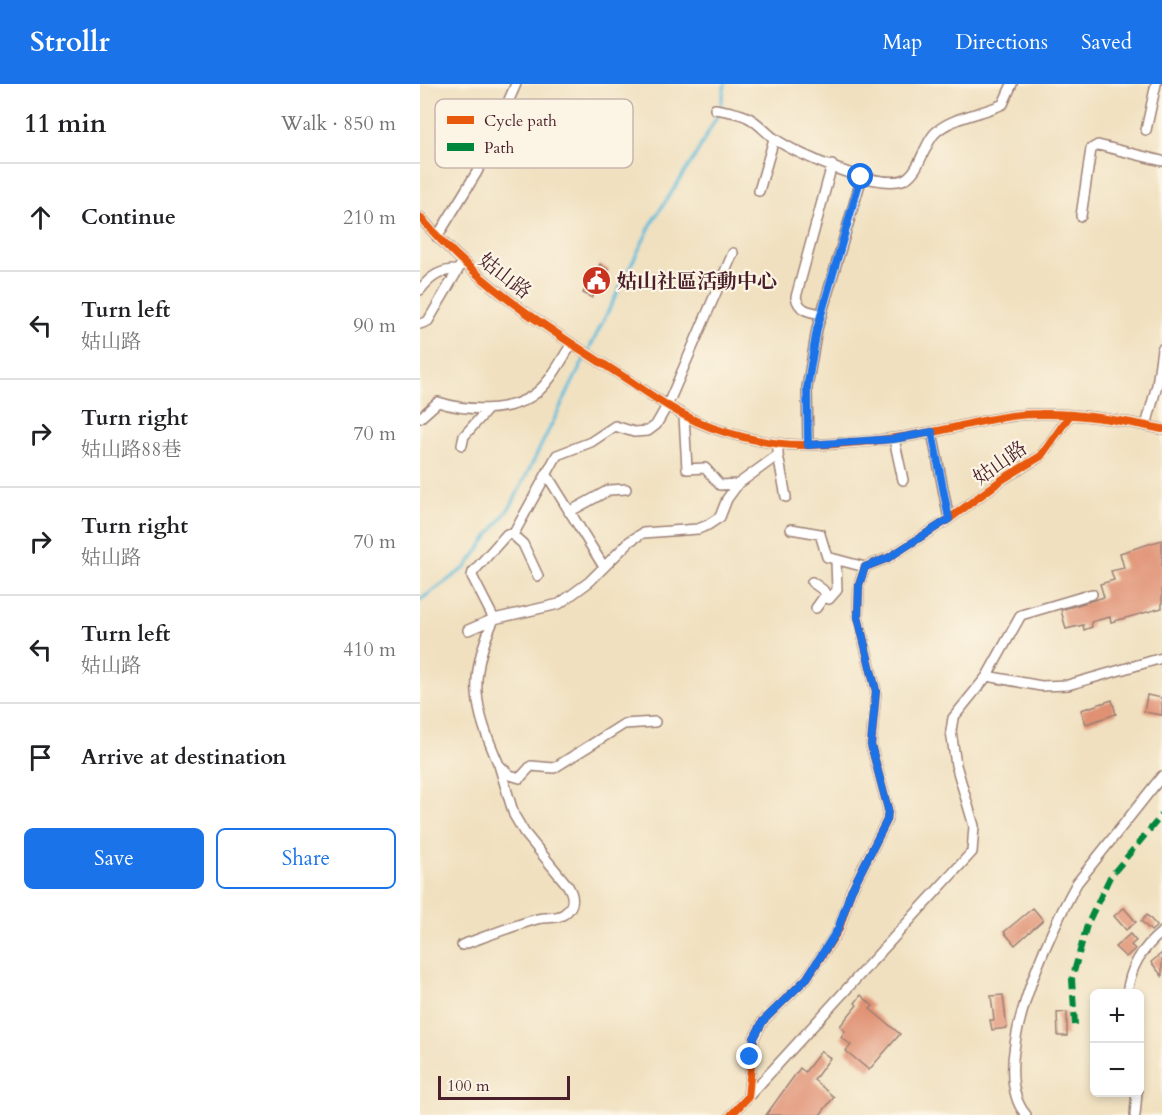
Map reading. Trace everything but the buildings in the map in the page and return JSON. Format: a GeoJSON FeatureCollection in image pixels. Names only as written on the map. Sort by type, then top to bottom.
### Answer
{"type":"FeatureCollection","features":[{"type":"Feature","properties":{"kind":"street"},"geometry":{"type":"LineString","coordinates":[[509,99],[516,84]]}},
{"type":"Feature","properties":{"kind":"street"},"geometry":{"type":"LineString","coordinates":[[716,109],[747,117],[774,139],[797,152],[861,177],[880,181],[907,178],[936,132],[947,125],[1003,104],[1012,84]]}},
{"type":"Feature","properties":{"kind":"street"},"geometry":{"type":"LineString","coordinates":[[1146,130],[1156,84]]}},
{"type":"Feature","properties":{"kind":"street"},"geometry":{"type":"LineString","coordinates":[[759,191],[774,139]]}},
{"type":"Feature","properties":{"kind":"street"},"geometry":{"type":"LineString","coordinates":[[1081,216],[1091,149],[1098,145],[1162,161]]}},
{"type":"Feature","properties":{"kind":"street"},"geometry":{"type":"LineString","coordinates":[[822,314],[804,310],[798,305],[796,297],[832,165]]}},
{"type":"Feature","properties":{"kind":"street"},"geometry":{"type":"LineString","coordinates":[[437,237],[479,168]]}},
{"type":"Feature","properties":{"kind":"street"},"geometry":{"type":"LineString","coordinates":[[808,445],[807,388],[822,314],[861,177]]}},
{"type":"Feature","properties":{"kind":"street","name":"姑山路"},"geometry":{"type":"LineString","coordinates":[[420,217],[460,266],[575,347],[684,416],[750,439],[778,445],[894,439],[1004,417],[1040,414],[1070,415],[1162,429]]}},
{"type":"Feature","properties":{"kind":"street"},"geometry":{"type":"LineString","coordinates":[[513,535],[561,452],[591,442],[615,426],[634,432],[648,431],[656,425],[668,404],[733,254]]}},
{"type":"Feature","properties":{"kind":"street"},"geometry":{"type":"LineString","coordinates":[[420,290],[429,279],[439,273],[460,266]]}},
{"type":"Feature","properties":{"kind":"street"},"geometry":{"type":"LineString","coordinates":[[420,324],[428,321],[460,266]]}},
{"type":"Feature","properties":{"kind":"street"},"geometry":{"type":"LineString","coordinates":[[420,418],[438,402],[472,409],[488,409],[531,397],[551,377],[575,347]]}},
{"type":"Feature","properties":{"kind":"street"},"geometry":{"type":"LineString","coordinates":[[1146,426],[1157,385],[1162,349]]}},
{"type":"Feature","properties":{"kind":"street"},"geometry":{"type":"LineString","coordinates":[[462,446],[464,436],[488,409]]}},
{"type":"Feature","properties":{"kind":"street","name":"姑山路"},"geometry":{"type":"LineString","coordinates":[[865,567],[888,558],[949,519],[1003,479],[1041,456],[1070,415]]}},
{"type":"Feature","properties":{"kind":"street"},"geometry":{"type":"LineString","coordinates":[[684,416],[687,469],[705,468],[720,485],[738,484]]}},
{"type":"Feature","properties":{"kind":"street"},"geometry":{"type":"LineString","coordinates":[[932,432],[949,519]]}},
{"type":"Feature","properties":{"kind":"street"},"geometry":{"type":"LineString","coordinates":[[894,439],[903,480]]}},
{"type":"Feature","properties":{"kind":"street"},"geometry":{"type":"LineString","coordinates":[[778,445],[786,497]]}},
{"type":"Feature","properties":{"kind":"street"},"geometry":{"type":"LineString","coordinates":[[468,630],[494,620],[554,607],[589,582],[643,533],[698,529],[708,525],[720,516],[727,499],[738,484],[778,455]]}},
{"type":"Feature","properties":{"kind":"street"},"geometry":{"type":"LineString","coordinates":[[547,475],[604,567]]}},
{"type":"Feature","properties":{"kind":"street"},"geometry":{"type":"LineString","coordinates":[[568,512],[609,490],[626,489]]}},
{"type":"Feature","properties":{"kind":"street"},"geometry":{"type":"LineString","coordinates":[[748,1097],[754,1038],[763,1021],[807,978],[838,929],[851,891],[887,820],[888,809],[871,745],[876,691],[858,617],[859,585],[865,567],[827,557],[820,534],[791,529]]}},
{"type":"Feature","properties":{"kind":"street"},"geometry":{"type":"LineString","coordinates":[[494,620],[471,576],[507,534],[513,535],[523,544],[538,576]]}},
{"type":"Feature","properties":{"kind":"street"},"geometry":{"type":"LineString","coordinates":[[812,582],[829,599],[837,590],[836,561]]}},
{"type":"Feature","properties":{"kind":"street"},"geometry":{"type":"LineString","coordinates":[[816,608],[826,594]]}},
{"type":"Feature","properties":{"kind":"street"},"geometry":{"type":"LineString","coordinates":[[731,1115],[972,852],[974,826],[956,765],[951,731],[953,718],[987,676],[1021,615],[1092,594]]}},
{"type":"Feature","properties":{"kind":"street"},"geometry":{"type":"LineString","coordinates":[[462,945],[540,918],[554,918],[566,913],[573,902],[573,895],[568,886],[524,832],[514,815],[499,765],[482,727],[476,682],[482,649],[494,620]]}},
{"type":"Feature","properties":{"kind":"street"},"geometry":{"type":"LineString","coordinates":[[987,676],[1041,686],[1068,685],[1162,658]]}},
{"type":"Feature","properties":{"kind":"street"},"geometry":{"type":"LineString","coordinates":[[499,765],[510,775],[520,778],[531,765],[554,768],[624,724],[655,722]]}},
{"type":"Feature","properties":{"kind":"street"},"geometry":{"type":"LineString","coordinates":[[1026,1115],[1018,1105],[1013,1079],[1014,1044],[1020,1011],[1077,882],[1162,776]]}},
{"type":"Feature","properties":{"kind":"street"},"geometry":{"type":"LineString","coordinates":[[1127,989],[1129,975],[1139,956],[1162,932]]}},
{"type":"Feature","properties":{"kind":"street"},"geometry":{"type":"LineString","coordinates":[[1135,1115],[1137,1097]]}},
{"type":"Feature","properties":{"kind":"waterway"},"geometry":{"type":"LineString","coordinates":[[420,600],[466,567],[512,504],[654,219],[694,158],[720,111],[725,84]]}},
{"type":"Feature","properties":{"kind":"marked path"},"geometry":{"type":"LineString","coordinates":[[1075,1025],[1072,979],[1087,925],[1110,877],[1162,815]]}},
{"type":"Feature","properties":{"kind":"cycle path"},"geometry":{"type":"LineString","coordinates":[[420,217],[464,263],[539,322],[668,406],[727,433],[760,441],[792,445],[838,444],[902,437],[1027,414],[1086,416],[1162,429]]}},
{"type":"Feature","properties":{"kind":"cycle path"},"geometry":{"type":"LineString","coordinates":[[731,1115],[748,1097],[754,1038],[763,1021],[807,978],[839,929],[851,891],[887,820],[888,809],[871,745],[876,691],[858,617],[859,585],[865,567],[888,558],[949,519],[1003,479],[1041,456],[1070,415]]}},
{"type":"Feature","properties":{"kind":"place","name":"姑山社區活動中心"},"geometry":{"type":"Point","coordinates":[596,281]}},
{"type":"Feature","properties":{"kind":"route"},"geometry":{"type":"LineString","coordinates":[[750,1057],[754,1038],[763,1021],[807,978],[838,929],[851,891],[881,836],[887,820],[888,809],[871,745],[876,691],[858,617],[859,585],[865,567],[888,558],[949,519],[932,432],[894,439],[808,445],[807,388],[817,329],[861,177]]}}]}
